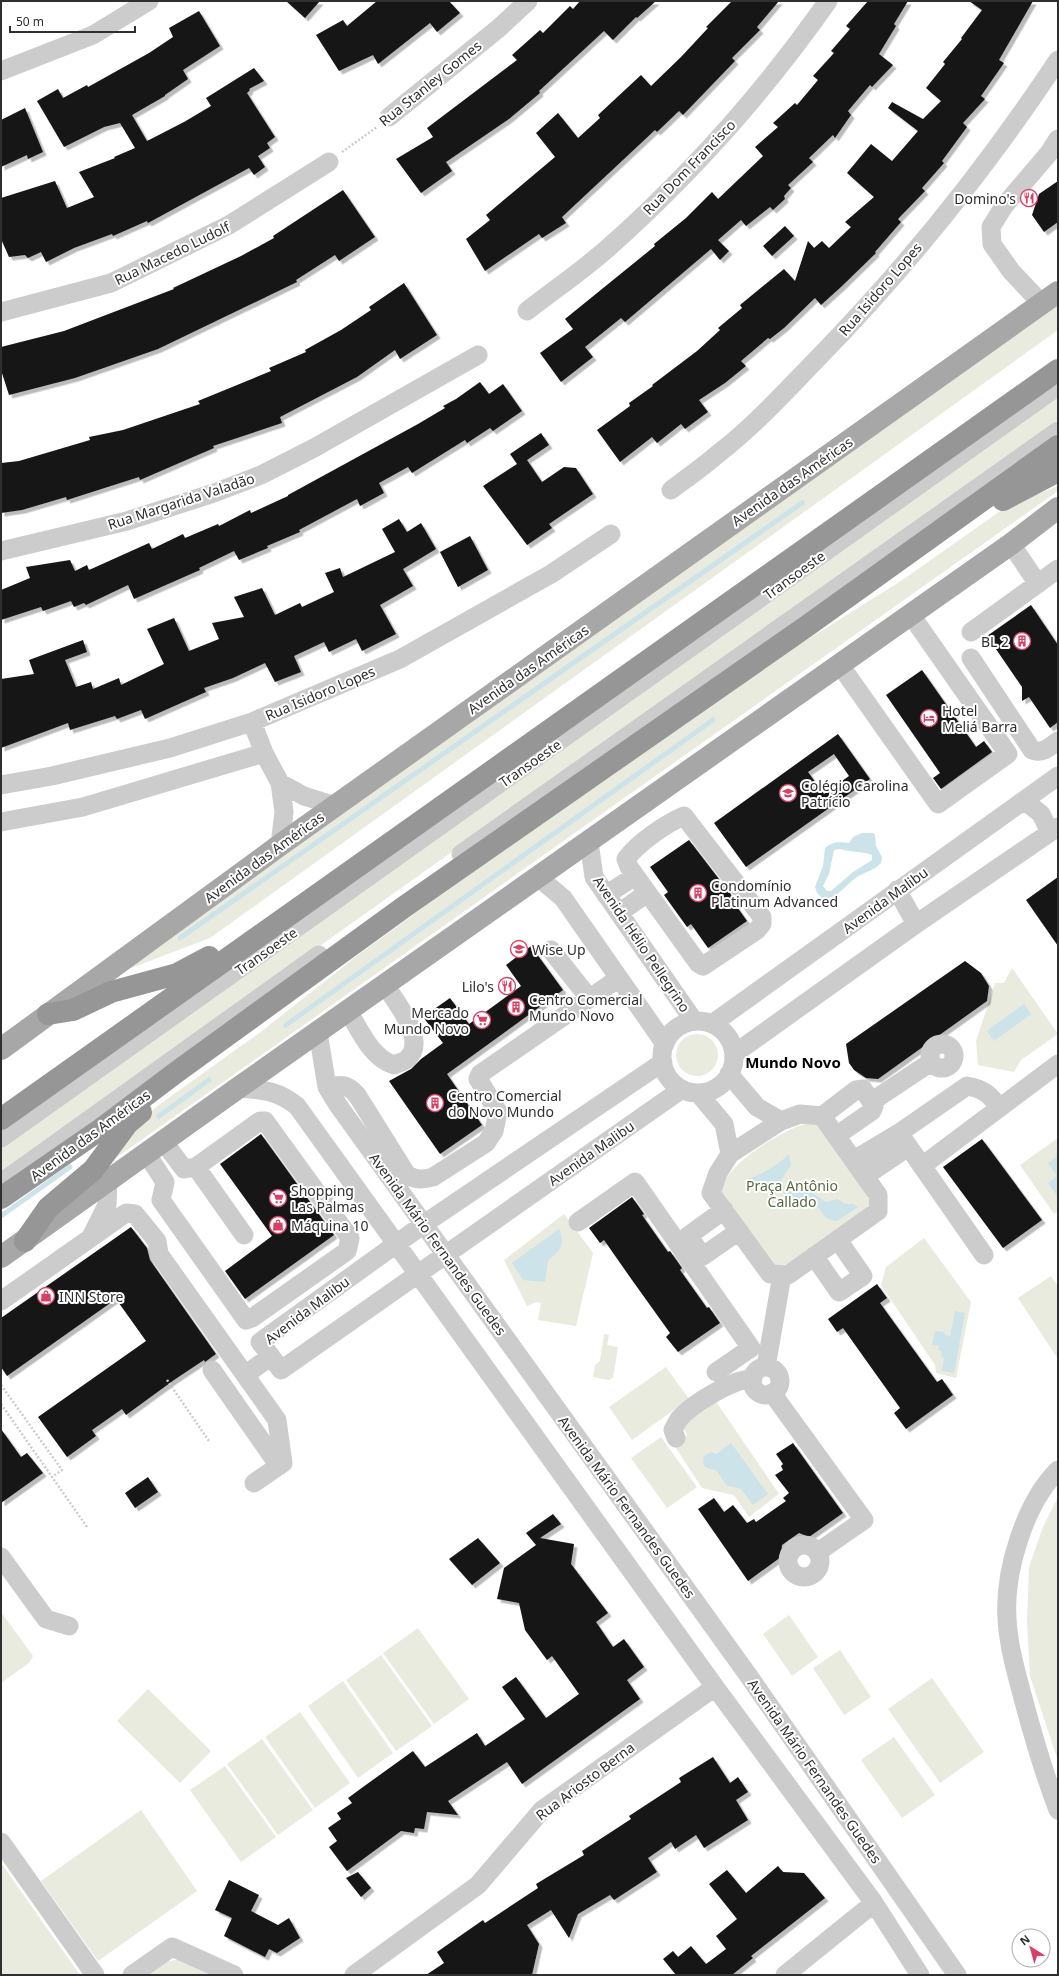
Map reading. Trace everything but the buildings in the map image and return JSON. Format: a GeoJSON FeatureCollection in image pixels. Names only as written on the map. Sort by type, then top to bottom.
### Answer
{"type":"FeatureCollection","features":[{"type":"Feature","properties":{"kind":"highway"},"geometry":{"type":"LineString","coordinates":[[1,1119],[1058,370]]}},
{"type":"Feature","properties":{"kind":"highway","name":"Avenida das Américas"},"geometry":{"type":"LineString","coordinates":[[1,1198],[101,1129],[178,1071],[404,907],[807,626],[1058,446]]}},
{"type":"Feature","properties":{"kind":"highway"},"geometry":{"type":"LineString","coordinates":[[962,515],[991,506],[1058,470]]}},
{"type":"Feature","properties":{"kind":"highway"},"geometry":{"type":"LineString","coordinates":[[48,1014],[73,1010],[111,992],[177,974],[222,950],[251,943]]}},
{"type":"Feature","properties":{"kind":"highway"},"geometry":{"type":"LineString","coordinates":[[24,1241],[48,1208],[93,1170],[128,1123],[168,1087],[178,1071]]}},
{"type":"Feature","properties":{"kind":"main road","name":"Avenida das Américas"},"geometry":{"type":"LineString","coordinates":[[1,1049],[280,844],[336,806],[1050,298]]}},
{"type":"Feature","properties":{"kind":"main road"},"geometry":{"type":"LineString","coordinates":[[1,1258],[154,1147],[539,878],[1012,544],[1058,508]]}},
{"type":"Feature","properties":{"kind":"street"},"geometry":{"type":"LineString","coordinates":[[1,71],[94,35],[148,1]]}},
{"type":"Feature","properties":{"kind":"street","name":"Rua Stanley Gomes"},"geometry":{"type":"LineString","coordinates":[[390,117],[499,28],[528,1]]}},
{"type":"Feature","properties":{"kind":"street","name":"Rua Dom Francisco"},"geometry":{"type":"LineString","coordinates":[[527,311],[608,248],[663,196],[704,154],[803,36],[828,1]]}},
{"type":"Feature","properties":{"kind":"street","name":"Rua Isidoro Lopes"},"geometry":{"type":"LineString","coordinates":[[671,490],[720,453],[769,409],[885,288],[979,173],[1023,113],[1058,60]]}},
{"type":"Feature","properties":{"kind":"street"},"geometry":{"type":"LineString","coordinates":[[1050,298],[1011,271],[992,244],[991,227],[1004,206],[1049,153],[1058,139]]}},
{"type":"Feature","properties":{"kind":"street","name":"Rua Macedo Ludolf"},"geometry":{"type":"LineString","coordinates":[[1,312],[111,283],[229,225],[329,162]]}},
{"type":"Feature","properties":{"kind":"street","name":"Rua Margarida Valadão"},"geometry":{"type":"LineString","coordinates":[[1,551],[127,521],[214,493],[261,475],[314,448],[478,355]]}},
{"type":"Feature","properties":{"kind":"street","name":"Transoeste"},"geometry":{"type":"LineString","coordinates":[[1,1138],[594,718],[1058,386]]}},
{"type":"Feature","properties":{"kind":"street"},"geometry":{"type":"LineString","coordinates":[[1,1183],[596,758],[1058,431]]}},
{"type":"Feature","properties":{"kind":"street","name":"Rua Isidoro Lopes"},"geometry":{"type":"LineString","coordinates":[[1,784],[52,776],[170,748],[252,722],[400,659],[551,574],[611,534]]}},
{"type":"Feature","properties":{"kind":"street"},"geometry":{"type":"LineString","coordinates":[[1012,544],[1038,584]]}},
{"type":"Feature","properties":{"kind":"street"},"geometry":{"type":"LineString","coordinates":[[972,632],[1058,569]]}},
{"type":"Feature","properties":{"kind":"street"},"geometry":{"type":"LineString","coordinates":[[840,665],[938,804],[1008,754],[911,615]]}},
{"type":"Feature","properties":{"kind":"street"},"geometry":{"type":"LineString","coordinates":[[971,658],[1032,750],[1037,752],[1043,751],[1058,741]]}},
{"type":"Feature","properties":{"kind":"street"},"geometry":{"type":"LineString","coordinates":[[252,722],[264,753],[280,783],[284,812],[280,844]]}},
{"type":"Feature","properties":{"kind":"street"},"geometry":{"type":"LineString","coordinates":[[1,822],[83,807],[264,753]]}},
{"type":"Feature","properties":{"kind":"street","name":"Avenida Malibu"},"geometry":{"type":"LineString","coordinates":[[703,1023],[1025,801],[1058,776]]}},
{"type":"Feature","properties":{"kind":"street"},"geometry":{"type":"LineString","coordinates":[[280,783],[304,796],[336,806]]}},
{"type":"Feature","properties":{"kind":"street"},"geometry":{"type":"LineString","coordinates":[[734,1054],[916,924],[1054,829],[1041,814],[1025,801]]}},
{"type":"Feature","properties":{"kind":"street"},"geometry":{"type":"LineString","coordinates":[[684,816],[762,917],[762,924],[757,930],[703,966],[698,963],[647,893],[634,876],[626,859],[632,851],[674,820],[684,816]]}},
{"type":"Feature","properties":{"kind":"street","name":"Avenida Hélio Pellegrino"},"geometry":{"type":"LineString","coordinates":[[589,842],[594,877],[619,913],[703,1023]]}},
{"type":"Feature","properties":{"kind":"street"},"geometry":{"type":"LineString","coordinates":[[606,895],[634,876]]}},
{"type":"Feature","properties":{"kind":"street"},"geometry":{"type":"LineString","coordinates":[[539,878],[563,898],[618,978],[664,1053],[669,1078],[690,1091],[724,1124],[730,1154]]}},
{"type":"Feature","properties":{"kind":"street"},"geometry":{"type":"LineString","coordinates":[[897,890],[916,924]]}},
{"type":"Feature","properties":{"kind":"street"},"geometry":{"type":"LineString","coordinates":[[619,913],[647,893]]}},
{"type":"Feature","properties":{"kind":"street"},"geometry":{"type":"LineString","coordinates":[[551,950],[589,998]]}},
{"type":"Feature","properties":{"kind":"street"},"geometry":{"type":"LineString","coordinates":[[327,1087],[342,1084],[350,1088],[357,1095],[408,1175],[415,1179],[425,1180],[433,1177],[486,1143],[494,1131],[498,1112],[478,1079],[480,1074],[618,978]]}},
{"type":"Feature","properties":{"kind":"street"},"geometry":{"type":"LineString","coordinates":[[348,1011],[372,1049],[383,1062],[394,1065],[408,1059],[413,1050],[413,1033],[405,1016],[385,985]]}},
{"type":"Feature","properties":{"kind":"street"},"geometry":{"type":"LineString","coordinates":[[664,1053],[670,1035],[677,1028],[703,1023],[725,1033],[730,1039],[734,1054],[734,1061],[729,1074],[720,1086],[713,1089],[690,1091]]}},
{"type":"Feature","properties":{"kind":"street","name":"Avenida Mário Fernandes Guedes"},"geometry":{"type":"LineString","coordinates":[[318,1032],[327,1087],[338,1105],[748,1675],[957,1975]]}},
{"type":"Feature","properties":{"kind":"street","name":"Avenida Malibu"},"geometry":{"type":"LineString","coordinates":[[664,1053],[260,1342],[281,1370],[445,1255],[690,1091]]}},
{"type":"Feature","properties":{"kind":"street"},"geometry":{"type":"LineString","coordinates":[[871,1102],[931,1062]]}},
{"type":"Feature","properties":{"kind":"street"},"geometry":{"type":"LineString","coordinates":[[922,1166],[1058,1064]]}},
{"type":"Feature","properties":{"kind":"street"},"geometry":{"type":"LineString","coordinates":[[729,1074],[757,1107],[781,1121]]}},
{"type":"Feature","properties":{"kind":"street"},"geometry":{"type":"LineString","coordinates":[[865,1176],[967,1086],[977,1088],[988,1094],[999,1107]]}},
{"type":"Feature","properties":{"kind":"street","name":"Avenida Mário Fernandes Guedes"},"geometry":{"type":"LineString","coordinates":[[238,1088],[270,1091],[285,1096],[296,1106],[715,1687],[874,1903],[920,1975]]}},
{"type":"Feature","properties":{"kind":"street"},"geometry":{"type":"LineString","coordinates":[[822,1116],[836,1136],[854,1160],[878,1195],[878,1211],[788,1275],[770,1274],[711,1193],[718,1173],[730,1154],[781,1121],[800,1114],[822,1116],[860,1088],[874,1106],[872,1111],[836,1136]]}},
{"type":"Feature","properties":{"kind":"street"},"geometry":{"type":"LineString","coordinates":[[260,1121],[265,1121],[350,1238],[347,1251],[252,1318],[246,1320],[161,1200],[165,1182],[154,1147],[184,1169],[196,1168],[260,1121]]}},
{"type":"Feature","properties":{"kind":"street"},"geometry":{"type":"LineString","coordinates":[[854,1160],[904,1140]]}},
{"type":"Feature","properties":{"kind":"street"},"geometry":{"type":"LineString","coordinates":[[904,1140],[984,1255]]}},
{"type":"Feature","properties":{"kind":"street"},"geometry":{"type":"LineString","coordinates":[[196,1168],[244,1235]]}},
{"type":"Feature","properties":{"kind":"street"},"geometry":{"type":"LineString","coordinates":[[92,1236],[107,1205],[108,1181]]}},
{"type":"Feature","properties":{"kind":"street"},"geometry":{"type":"LineString","coordinates":[[578,1222],[636,1182],[681,1237],[700,1263],[751,1348],[716,1372]]}},
{"type":"Feature","properties":{"kind":"street"},"geometry":{"type":"LineString","coordinates":[[681,1237],[724,1210]]}},
{"type":"Feature","properties":{"kind":"street"},"geometry":{"type":"LineString","coordinates":[[1,1302],[126,1213],[135,1214],[157,1241],[159,1254],[277,1420],[283,1463],[254,1483]]}},
{"type":"Feature","properties":{"kind":"street"},"geometry":{"type":"LineString","coordinates":[[700,1263],[739,1231]]}},
{"type":"Feature","properties":{"kind":"street"},"geometry":{"type":"LineString","coordinates":[[814,1256],[839,1292],[863,1276],[838,1240]]}},
{"type":"Feature","properties":{"kind":"street"},"geometry":{"type":"LineString","coordinates":[[759,1373],[782,1275]]}},
{"type":"Feature","properties":{"kind":"street"},"geometry":{"type":"LineString","coordinates":[[245,1375],[271,1356]]}},
{"type":"Feature","properties":{"kind":"street"},"geometry":{"type":"LineString","coordinates":[[212,1370],[279,1466]]}},
{"type":"Feature","properties":{"kind":"street"},"geometry":{"type":"LineString","coordinates":[[676,1438],[673,1430],[678,1420],[690,1409],[732,1383],[759,1373],[774,1370],[779,1378],[778,1387],[772,1393],[864,1520],[818,1552]]}},
{"type":"Feature","properties":{"kind":"street"},"geometry":{"type":"LineString","coordinates":[[1058,1470],[1050,1477],[1025,1520],[1011,1566],[1006,1617],[1018,1682],[1039,1758],[1058,1810]]}},
{"type":"Feature","properties":{"kind":"street"},"geometry":{"type":"LineString","coordinates":[[1,1556],[46,1619],[69,1626]]}},
{"type":"Feature","properties":{"kind":"street","name":"Rua Ariosto Berna"},"geometry":{"type":"LineString","coordinates":[[354,1975],[478,1885],[542,1810],[715,1687]]}},
{"type":"Feature","properties":{"kind":"street"},"geometry":{"type":"LineString","coordinates":[[1,1842],[95,1975]]}},
{"type":"Feature","properties":{"kind":"street"},"geometry":{"type":"LineString","coordinates":[[785,1975],[874,1903]]}},
{"type":"Feature","properties":{"kind":"street"},"geometry":{"type":"LineString","coordinates":[[132,1975],[172,1947],[234,1975]]}},
{"type":"Feature","properties":{"kind":"path","name":"Rua Stanley Gomes"},"geometry":{"type":"LineString","coordinates":[[329,162],[390,117]]}},
{"type":"Feature","properties":{"kind":"path"},"geometry":{"type":"LineString","coordinates":[[167,1380],[209,1441]]}},
{"type":"Feature","properties":{"kind":"path"},"geometry":{"type":"LineString","coordinates":[[1,1385],[62,1470],[53,1478]]}},
{"type":"Feature","properties":{"kind":"path"},"geometry":{"type":"LineString","coordinates":[[1,1404],[88,1527]]}},
{"type":"Feature","properties":{"kind":"green space"},"geometry":{"type":"Polygon","coordinates":[[[1058,302],[1058,330],[210,938],[110,976],[1058,302]]]}},
{"type":"Feature","properties":{"kind":"green space"},"geometry":{"type":"Polygon","coordinates":[[[1058,389],[1058,420],[1,1173],[1,1146],[1058,389]]]}},
{"type":"Feature","properties":{"kind":"green space"},"geometry":{"type":"Polygon","coordinates":[[[1058,486],[1058,491],[113,1160],[143,1119],[156,1107],[262,1031],[358,955],[491,858],[797,646],[901,581],[1006,507],[1058,486]]]}},
{"type":"Feature","properties":{"kind":"green space"},"geometry":{"type":"Polygon","coordinates":[[[1012,968],[1058,1034],[1021,1060],[1014,1072],[978,1065],[976,1041],[995,983],[1004,983],[1012,968]]]}},
{"type":"Feature","properties":{"kind":"green space"},"geometry":{"type":"Polygon","coordinates":[[[693,1034],[701,1034],[712,1040],[718,1051],[718,1059],[712,1070],[701,1076],[693,1076],[682,1070],[676,1059],[676,1051],[682,1040],[693,1034]]]}},
{"type":"Feature","properties":{"kind":"green space","name":"Praça Antônio Callado"},"geometry":{"type":"Polygon","coordinates":[[[810,1123],[819,1126],[868,1196],[868,1207],[792,1262],[782,1266],[777,1266],[772,1264],[722,1193],[724,1183],[731,1172],[757,1149],[787,1132],[810,1123]]]}},
{"type":"Feature","properties":{"kind":"green space"},"geometry":{"type":"Polygon","coordinates":[[[1058,1138],[1058,1210],[1054,1214],[1020,1165],[1058,1138]]]}},
{"type":"Feature","properties":{"kind":"green space"},"geometry":{"type":"Polygon","coordinates":[[[564,1214],[593,1253],[576,1326],[538,1320],[541,1303],[536,1302],[527,1306],[504,1260],[564,1214]]]}},
{"type":"Feature","properties":{"kind":"green space"},"geometry":{"type":"Polygon","coordinates":[[[924,1238],[971,1302],[956,1378],[936,1373],[935,1365],[881,1285],[886,1267],[924,1238]]]}},
{"type":"Feature","properties":{"kind":"green space"},"geometry":{"type":"Polygon","coordinates":[[[1051,1276],[1058,1286],[1058,1359],[1018,1298],[1051,1276]]]}},
{"type":"Feature","properties":{"kind":"green space"},"geometry":{"type":"Polygon","coordinates":[[[604,1334],[609,1335],[607,1345],[618,1347],[613,1378],[609,1380],[593,1377],[595,1365],[600,1361],[604,1334]]]}},
{"type":"Feature","properties":{"kind":"green space"},"geometry":{"type":"Polygon","coordinates":[[[666,1367],[689,1399],[632,1440],[609,1407],[666,1367]]]}},
{"type":"Feature","properties":{"kind":"green space"},"geometry":{"type":"Polygon","coordinates":[[[715,1400],[779,1494],[749,1517],[734,1495],[702,1488],[674,1445],[687,1435],[681,1422],[715,1400]]]}},
{"type":"Feature","properties":{"kind":"green space"},"geometry":{"type":"Polygon","coordinates":[[[661,1437],[697,1487],[667,1508],[631,1458],[661,1437]]]}},
{"type":"Feature","properties":{"kind":"green space"},"geometry":{"type":"Polygon","coordinates":[[[1058,1497],[1058,1761],[1030,1676],[1027,1623],[1029,1567],[1043,1527],[1058,1497]]]}},
{"type":"Feature","properties":{"kind":"green space"},"geometry":{"type":"Polygon","coordinates":[[[1,1612],[33,1656],[29,1663],[1,1683],[1,1612]]]}},
{"type":"Feature","properties":{"kind":"green space"},"geometry":{"type":"Polygon","coordinates":[[[789,1615],[818,1657],[792,1676],[763,1634],[789,1615]]]}},
{"type":"Feature","properties":{"kind":"green space"},"geometry":{"type":"Polygon","coordinates":[[[418,1628],[469,1699],[434,1724],[383,1653],[418,1628]]]}},
{"type":"Feature","properties":{"kind":"green space"},"geometry":{"type":"Polygon","coordinates":[[[840,1650],[871,1697],[844,1715],[813,1668],[840,1650]]]}},
{"type":"Feature","properties":{"kind":"green space"},"geometry":{"type":"Polygon","coordinates":[[[381,1655],[432,1726],[396,1751],[346,1680],[381,1655]]]}},
{"type":"Feature","properties":{"kind":"green space"},"geometry":{"type":"Polygon","coordinates":[[[932,1678],[984,1752],[940,1783],[888,1709],[932,1678]]]}},
{"type":"Feature","properties":{"kind":"green space"},"geometry":{"type":"Polygon","coordinates":[[[343,1681],[393,1753],[358,1778],[308,1706],[343,1681]]]}},
{"type":"Feature","properties":{"kind":"green space"},"geometry":{"type":"Polygon","coordinates":[[[148,1689],[211,1751],[180,1783],[117,1721],[148,1689]]]}},
{"type":"Feature","properties":{"kind":"green space"},"geometry":{"type":"Polygon","coordinates":[[[300,1712],[350,1783],[315,1808],[265,1737],[300,1712]]]}},
{"type":"Feature","properties":{"kind":"green space"},"geometry":{"type":"Polygon","coordinates":[[[894,1737],[935,1795],[902,1818],[861,1760],[894,1737]]]}},
{"type":"Feature","properties":{"kind":"green space"},"geometry":{"type":"Polygon","coordinates":[[[262,1739],[313,1810],[278,1835],[227,1764],[262,1739]]]}},
{"type":"Feature","properties":{"kind":"green space"},"geometry":{"type":"Polygon","coordinates":[[[225,1766],[276,1837],[241,1862],[190,1790],[225,1766]]]}},
{"type":"Feature","properties":{"kind":"green space"},"geometry":{"type":"Polygon","coordinates":[[[141,1810],[197,1891],[98,1961],[41,1881],[141,1810]]]}},
{"type":"Feature","properties":{"kind":"green space"},"geometry":{"type":"Polygon","coordinates":[[[1,1863],[80,1975],[1,1975],[1,1863]]]}},
{"type":"Feature","properties":{"kind":"green space"},"geometry":{"type":"Polygon","coordinates":[[[181,1959],[210,1975],[145,1975],[164,1962],[181,1959]]]}},
{"type":"Feature","properties":{"kind":"water"},"geometry":{"type":"Polygon","coordinates":[[[862,833],[873,833],[875,835],[876,846],[882,857],[881,863],[857,877],[838,894],[823,899],[817,893],[815,887],[823,866],[825,848],[833,843],[849,843],[853,837],[862,833]],[[834,850],[829,874],[823,886],[827,891],[831,891],[853,872],[872,860],[872,855],[844,850],[834,850]]]}},
{"type":"Feature","properties":{"kind":"water"},"geometry":{"type":"Polygon","coordinates":[[[1024,1004],[1031,1014],[994,1041],[987,1031],[1024,1004]]]}},
{"type":"Feature","properties":{"kind":"water"},"geometry":{"type":"Polygon","coordinates":[[[789,1154],[791,1165],[781,1180],[787,1190],[790,1192],[811,1192],[826,1202],[837,1199],[845,1204],[853,1204],[858,1207],[837,1221],[828,1219],[813,1204],[798,1203],[776,1189],[758,1187],[747,1179],[770,1169],[789,1154]]]}},
{"type":"Feature","properties":{"kind":"water"},"geometry":{"type":"Polygon","coordinates":[[[1058,1156],[1058,1197],[1048,1183],[1057,1176],[1048,1163],[1058,1156]]]}},
{"type":"Feature","properties":{"kind":"water"},"geometry":{"type":"Polygon","coordinates":[[[559,1229],[562,1239],[561,1247],[556,1254],[548,1260],[545,1282],[523,1280],[512,1263],[559,1229]]]}},
{"type":"Feature","properties":{"kind":"water"},"geometry":{"type":"Polygon","coordinates":[[[955,1311],[965,1313],[954,1373],[942,1371],[944,1358],[941,1357],[942,1351],[938,1350],[939,1346],[932,1345],[935,1331],[944,1332],[945,1335],[950,1336],[955,1311]]]}},
{"type":"Feature","properties":{"kind":"water"},"geometry":{"type":"Polygon","coordinates":[[[731,1443],[768,1494],[753,1505],[741,1489],[726,1485],[717,1471],[705,1467],[703,1462],[704,1456],[711,1452],[716,1454],[731,1443]]]}},
{"type":"Feature","properties":{"kind":"waterway"},"geometry":{"type":"LineString","coordinates":[[180,938],[802,503]]}},
{"type":"Feature","properties":{"kind":"waterway"},"geometry":{"type":"LineString","coordinates":[[286,1025],[713,720]]}},
{"type":"Feature","properties":{"kind":"waterway"},"geometry":{"type":"LineString","coordinates":[[159,1116],[209,1080]]}},
{"type":"Feature","properties":{"kind":"waterway"},"geometry":{"type":"LineString","coordinates":[[1,1216],[70,1167]]}},
{"type":"Feature","properties":{"kind":"place","name":"Domino's"},"geometry":{"type":"Point","coordinates":[1029,198]}},
{"type":"Feature","properties":{"kind":"place","name":"BL 2"},"geometry":{"type":"Point","coordinates":[1022,641]}},
{"type":"Feature","properties":{"kind":"place","name":"Hotel Meliá Barra"},"geometry":{"type":"Point","coordinates":[929,718]}},
{"type":"Feature","properties":{"kind":"place","name":"Colégio Carolina Patrício"},"geometry":{"type":"Point","coordinates":[788,793]}},
{"type":"Feature","properties":{"kind":"place","name":"Condomínio Platinum Advanced"},"geometry":{"type":"Point","coordinates":[698,893]}},
{"type":"Feature","properties":{"kind":"place","name":"Wise Up"},"geometry":{"type":"Point","coordinates":[519,949]}},
{"type":"Feature","properties":{"kind":"place","name":"Lilo's"},"geometry":{"type":"Point","coordinates":[507,986]}},
{"type":"Feature","properties":{"kind":"place","name":"Centro Comercial Mundo Novo"},"geometry":{"type":"Point","coordinates":[516,1007]}},
{"type":"Feature","properties":{"kind":"place","name":"Mercado Mundo Novo"},"geometry":{"type":"Point","coordinates":[482,1020]}},
{"type":"Feature","properties":{"kind":"place","name":"Centro Comercial do Novo Mundo"},"geometry":{"type":"Point","coordinates":[435,1103]}},
{"type":"Feature","properties":{"kind":"place","name":"Shopping Las Palmas"},"geometry":{"type":"Point","coordinates":[278,1198]}},
{"type":"Feature","properties":{"kind":"place","name":"Máquina 10"},"geometry":{"type":"Point","coordinates":[278,1225]}},
{"type":"Feature","properties":{"kind":"place","name":"INN Store"},"geometry":{"type":"Point","coordinates":[46,1296]}},
{"type":"Feature","properties":{"kind":"district","name":"Mundo Novo"},"geometry":{"type":"Point","coordinates":[793,1062]}}]}
